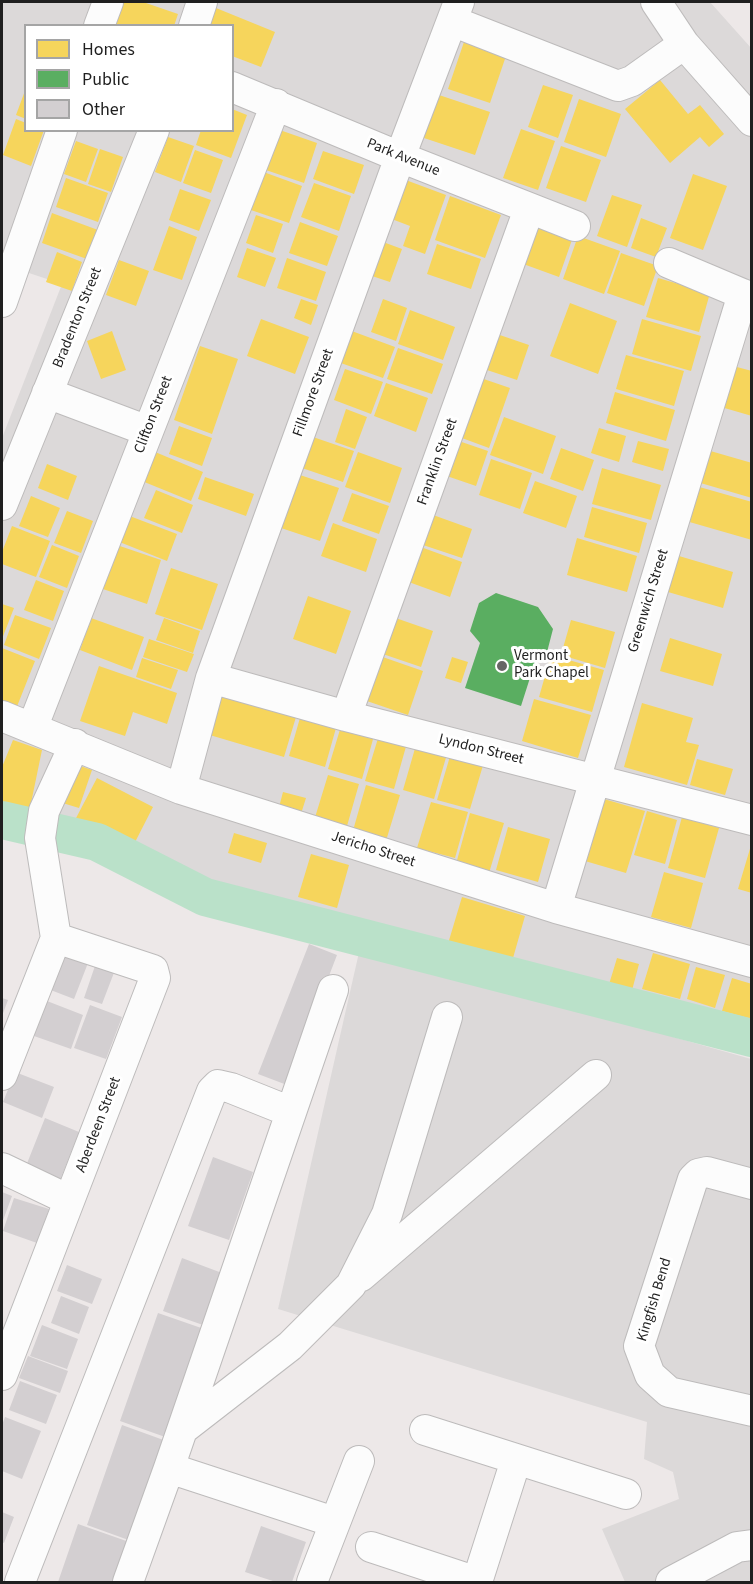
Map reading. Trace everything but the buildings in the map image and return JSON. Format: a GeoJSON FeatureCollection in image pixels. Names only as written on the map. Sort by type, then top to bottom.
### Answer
{"type":"FeatureCollection","features":[{"type":"Feature","properties":{"kind":"street"},"geometry":{"type":"LineString","coordinates":[[100,24],[108,2]]}},
{"type":"Feature","properties":{"kind":"street"},"geometry":{"type":"LineString","coordinates":[[195,24],[202,2]]}},
{"type":"Feature","properties":{"kind":"street"},"geometry":{"type":"LineString","coordinates":[[656,2],[684,44],[752,121]]}},
{"type":"Feature","properties":{"kind":"street"},"geometry":{"type":"LineString","coordinates":[[455,11],[618,86],[632,81],[684,44]]}},
{"type":"Feature","properties":{"kind":"street","name":"Fillmore Street"},"geometry":{"type":"LineString","coordinates":[[181,789],[211,678],[455,11]]}},
{"type":"Feature","properties":{"kind":"street","name":"Park Avenue"},"geometry":{"type":"LineString","coordinates":[[234,88],[575,226]]}},
{"type":"Feature","properties":{"kind":"street","name":"Clifton Street"},"geometry":{"type":"LineString","coordinates":[[33,726],[276,104]]}},
{"type":"Feature","properties":{"kind":"street"},"geometry":{"type":"LineString","coordinates":[[2,302],[61,132]]}},
{"type":"Feature","properties":{"kind":"street","name":"Bradenton Street"},"geometry":{"type":"LineString","coordinates":[[2,505],[153,132]]}},
{"type":"Feature","properties":{"kind":"street","name":"Franklin Street"},"geometry":{"type":"LineString","coordinates":[[346,716],[529,208]]}},
{"type":"Feature","properties":{"kind":"street"},"geometry":{"type":"LineString","coordinates":[[669,263],[747,296]]}},
{"type":"Feature","properties":{"kind":"street","name":"Greenwich Street"},"geometry":{"type":"LineString","coordinates":[[556,908],[747,296]]}},
{"type":"Feature","properties":{"kind":"street"},"geometry":{"type":"LineString","coordinates":[[47,393],[148,430]]}},
{"type":"Feature","properties":{"kind":"street","name":"Lyndon Street"},"geometry":{"type":"LineString","coordinates":[[211,678],[346,716],[752,820]]}},
{"type":"Feature","properties":{"kind":"street","name":"Jericho Street"},"geometry":{"type":"LineString","coordinates":[[2,716],[33,726],[181,789],[556,908],[752,962]]}},
{"type":"Feature","properties":{"kind":"street"},"geometry":{"type":"LineString","coordinates":[[2,1075],[56,938],[42,825],[75,744]]}},
{"type":"Feature","properties":{"kind":"street","name":"Aberdeen Street"},"geometry":{"type":"LineString","coordinates":[[2,1375],[155,978],[153,970],[56,938]]}},
{"type":"Feature","properties":{"kind":"street"},"geometry":{"type":"LineString","coordinates":[[128,1582],[183,1429],[333,990]]}},
{"type":"Feature","properties":{"kind":"street"},"geometry":{"type":"LineString","coordinates":[[351,1285],[387,1214],[447,1017]]}},
{"type":"Feature","properties":{"kind":"street"},"geometry":{"type":"LineString","coordinates":[[183,1429],[290,1346],[351,1285],[596,1075]]}},
{"type":"Feature","properties":{"kind":"street"},"geometry":{"type":"LineString","coordinates":[[20,1582],[212,1091],[218,1085],[231,1088],[291,1112]]}},
{"type":"Feature","properties":{"kind":"street"},"geometry":{"type":"LineString","coordinates":[[2,1168],[69,1200]]}},
{"type":"Feature","properties":{"kind":"street","name":"Kingfish Bend"},"geometry":{"type":"LineString","coordinates":[[752,1184],[707,1172],[698,1174],[693,1179],[639,1346],[650,1376],[669,1392],[752,1411]]}},
{"type":"Feature","properties":{"kind":"street"},"geometry":{"type":"LineString","coordinates":[[425,1430],[626,1494]]}},
{"type":"Feature","properties":{"kind":"street"},"geometry":{"type":"LineString","coordinates":[[371,1547],[477,1582],[516,1460]]}},
{"type":"Feature","properties":{"kind":"street"},"geometry":{"type":"LineString","coordinates":[[312,1582],[359,1461]]}},
{"type":"Feature","properties":{"kind":"street"},"geometry":{"type":"LineString","coordinates":[[169,1468],[334,1522]]}},
{"type":"Feature","properties":{"kind":"street"},"geometry":{"type":"LineString","coordinates":[[671,1582],[737,1547],[752,1545]]}},
{"type":"Feature","properties":{"kind":"shaded area"},"geometry":{"type":"Polygon","coordinates":[[[2,2],[710,2],[752,49],[751,1019],[194,881],[109,843],[2,814],[2,438],[62,284],[2,264],[2,2]]]}},
{"type":"Feature","properties":{"kind":"shaded area"},"geometry":{"type":"Polygon","coordinates":[[[360,948],[751,1059],[751,1582],[625,1582],[602,1529],[679,1499],[673,1472],[644,1459],[647,1422],[278,1309],[360,948]]]}},
{"type":"Feature","properties":{"kind":"waterway"},"geometry":{"type":"LineString","coordinates":[[2,820],[97,842],[205,897],[752,1038]]}},
{"type":"Feature","properties":{"kind":"place","name":"Vermont Park Chapel"},"geometry":{"type":"Point","coordinates":[502,666]}}]}
